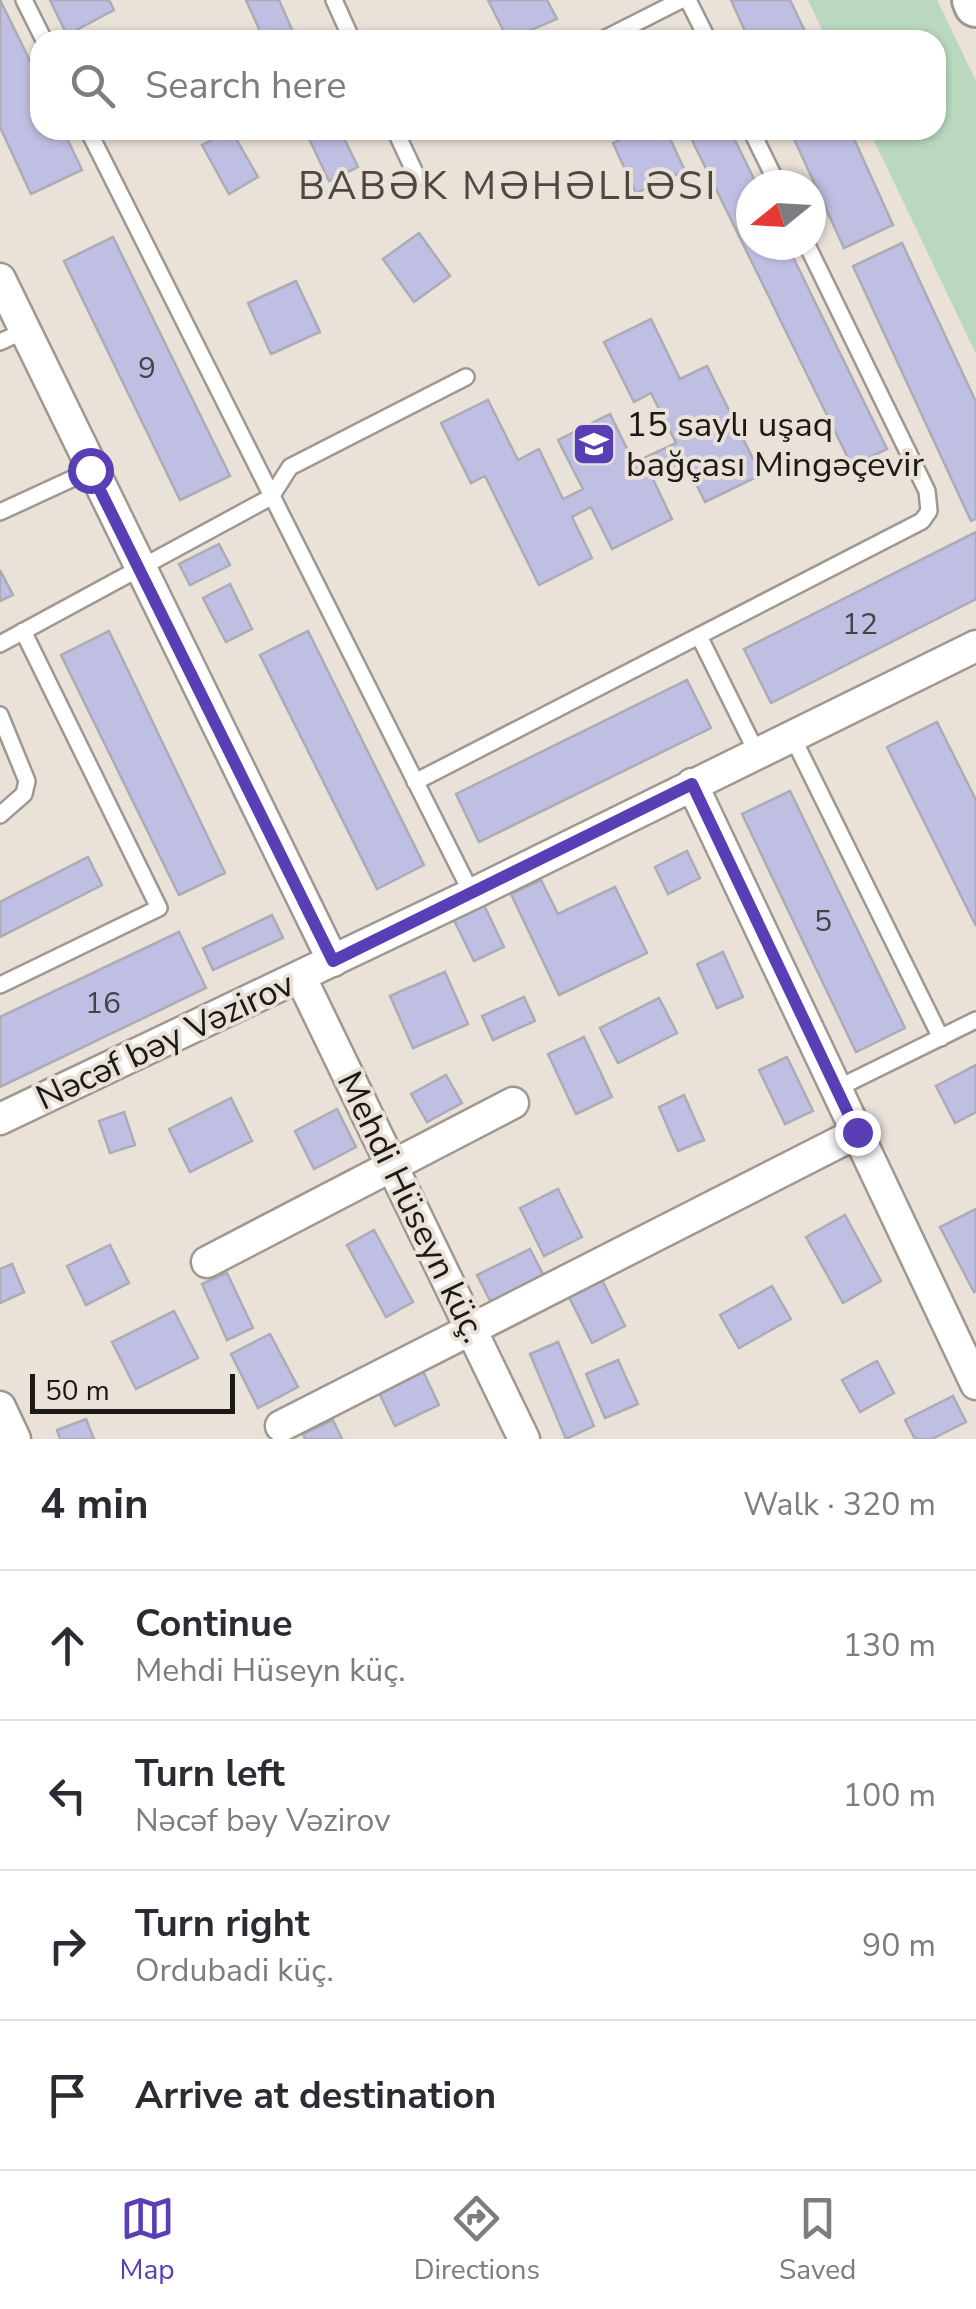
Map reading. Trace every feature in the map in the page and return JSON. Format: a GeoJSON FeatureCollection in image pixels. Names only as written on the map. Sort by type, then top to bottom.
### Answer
{"type":"FeatureCollection","features":[{"type":"Feature","properties":{"kind":"street"},"geometry":{"type":"LineString","coordinates":[[0,279],[12,336],[90,470],[333,961]]}},
{"type":"Feature","properties":{"kind":"street","name":"Nəcəf bəy Vəzirov"},"geometry":{"type":"LineString","coordinates":[[0,1119],[472,894],[976,646]]}},
{"type":"Feature","properties":{"kind":"street"},"geometry":{"type":"LineString","coordinates":[[692,784],[976,1384]]}},
{"type":"Feature","properties":{"kind":"street","name":"Mehdi Hüseyn küç."},"geometry":{"type":"LineString","coordinates":[[300,976],[524,1439]]}},
{"type":"Feature","properties":{"kind":"street"},"geometry":{"type":"LineString","coordinates":[[206,1262],[513,1104]]}},
{"type":"Feature","properties":{"kind":"street"},"geometry":{"type":"LineString","coordinates":[[281,1426],[857,1132]]}},
{"type":"Feature","properties":{"kind":"street"},"geometry":{"type":"LineString","coordinates":[[0,1407],[15,1439]]}},
{"type":"Feature","properties":{"kind":"lane"},"geometry":{"type":"LineString","coordinates":[[24,0],[39,30]]}},
{"type":"Feature","properties":{"kind":"lane"},"geometry":{"type":"LineString","coordinates":[[334,0],[348,30]]}},
{"type":"Feature","properties":{"kind":"lane"},"geometry":{"type":"LineString","coordinates":[[623,30],[685,0],[702,30]]}},
{"type":"Feature","properties":{"kind":"lane"},"geometry":{"type":"LineString","coordinates":[[93,140],[472,894]]}},
{"type":"Feature","properties":{"kind":"lane"},"geometry":{"type":"LineString","coordinates":[[399,140],[417,177]]}},
{"type":"Feature","properties":{"kind":"lane"},"geometry":{"type":"LineString","coordinates":[[757,140],[771,170]]}},
{"type":"Feature","properties":{"kind":"lane"},"geometry":{"type":"LineString","coordinates":[[415,782],[922,522],[929,511],[927,491],[814,260]]}},
{"type":"Feature","properties":{"kind":"lane"},"geometry":{"type":"LineString","coordinates":[[0,644],[270,498],[290,467],[466,377]]}},
{"type":"Feature","properties":{"kind":"lane"},"geometry":{"type":"LineString","coordinates":[[0,512],[90,470]]}},
{"type":"Feature","properties":{"kind":"lane"},"geometry":{"type":"LineString","coordinates":[[0,985],[159,908],[23,631]]}},
{"type":"Feature","properties":{"kind":"lane"},"geometry":{"type":"LineString","coordinates":[[699,636],[757,753]]}},
{"type":"Feature","properties":{"kind":"lane"},"geometry":{"type":"LineString","coordinates":[[0,715],[27,781],[24,794],[0,815]]}},
{"type":"Feature","properties":{"kind":"lane"},"geometry":{"type":"LineString","coordinates":[[792,736],[941,1038]]}},
{"type":"Feature","properties":{"kind":"lane"},"geometry":{"type":"LineString","coordinates":[[836,1089],[976,1020]]}},
{"type":"Feature","properties":{"kind":"green space"},"geometry":{"type":"Polygon","coordinates":[[[808,0],[937,0],[976,81],[976,354],[874,140],[946,140],[946,30],[822,30],[808,0]]]}},
{"type":"Feature","properties":{"kind":"building"},"geometry":{"type":"Polygon","coordinates":[[[0,0],[30,61],[30,140],[68,140],[82,170],[31,194],[0,127],[0,0]]]}},
{"type":"Feature","properties":{"kind":"building"},"geometry":{"type":"Polygon","coordinates":[[[50,0],[109,0],[114,10],[76,30],[65,30],[50,0]]]}},
{"type":"Feature","properties":{"kind":"building"},"geometry":{"type":"Polygon","coordinates":[[[246,0],[279,0],[292,30],[260,30],[246,0]]]}},
{"type":"Feature","properties":{"kind":"building"},"geometry":{"type":"Polygon","coordinates":[[[488,0],[547,0],[557,19],[531,30],[503,30],[488,0]]]}},
{"type":"Feature","properties":{"kind":"building"},"geometry":{"type":"Polygon","coordinates":[[[731,0],[790,0],[804,30],[744,30],[731,0]]]}},
{"type":"Feature","properties":{"kind":"building"},"geometry":{"type":"Polygon","coordinates":[[[212,140],[237,140],[258,177],[229,194],[202,145],[212,140]]]}},
{"type":"Feature","properties":{"kind":"building"},"geometry":{"type":"Polygon","coordinates":[[[310,140],[345,140],[358,167],[329,181],[310,140]]]}},
{"type":"Feature","properties":{"kind":"building"},"geometry":{"type":"Polygon","coordinates":[[[671,140],[685,171],[636,193],[613,143],[671,140]]]}},
{"type":"Feature","properties":{"kind":"building"},"geometry":{"type":"Polygon","coordinates":[[[692,140],[735,140],[750,170],[736,170],[736,230],[692,140]]]}},
{"type":"Feature","properties":{"kind":"building"},"geometry":{"type":"Polygon","coordinates":[[[795,140],[855,140],[893,225],[844,248],[826,209],[826,170],[808,170],[795,140]]]}},
{"type":"Feature","properties":{"kind":"building"},"geometry":{"type":"Polygon","coordinates":[[[419,233],[450,276],[414,302],[383,259],[419,233]]]}},
{"type":"Feature","properties":{"kind":"building"},"geometry":{"type":"Polygon","coordinates":[[[113,237],[230,476],[180,500],[64,261],[113,237]]]}},
{"type":"Feature","properties":{"kind":"building"},"geometry":{"type":"Polygon","coordinates":[[[902,243],[976,402],[976,519],[971,521],[853,266],[902,243]]]}},
{"type":"Feature","properties":{"kind":"building"},"geometry":{"type":"Polygon","coordinates":[[[751,260],[794,260],[887,449],[852,466],[751,260]]]}},
{"type":"Feature","properties":{"kind":"building"},"geometry":{"type":"Polygon","coordinates":[[[296,281],[320,332],[271,354],[248,303],[296,281]]]}},
{"type":"Feature","properties":{"kind":"building"},"geometry":{"type":"Polygon","coordinates":[[[651,319],[680,379],[707,366],[761,475],[705,502],[685,461],[652,477],[672,519],[612,549],[591,507],[572,517],[592,558],[539,585],[485,476],[471,483],[441,423],[488,400],[518,460],[539,449],[563,499],[583,489],[558,440],[610,414],[634,463],[676,443],[651,393],[634,402],[604,342],[651,319]]]}},
{"type":"Feature","properties":{"kind":"building"},"geometry":{"type":"Polygon","coordinates":[[[976,532],[976,599],[771,703],[744,649],[976,532]]]}},
{"type":"Feature","properties":{"kind":"building"},"geometry":{"type":"Polygon","coordinates":[[[219,544],[230,565],[190,585],[179,564],[219,544]]]}},
{"type":"Feature","properties":{"kind":"building"},"geometry":{"type":"Polygon","coordinates":[[[0,570],[13,595],[0,601],[0,570]]]}},
{"type":"Feature","properties":{"kind":"building"},"geometry":{"type":"Polygon","coordinates":[[[230,584],[252,629],[226,642],[203,598],[230,584]]]}},
{"type":"Feature","properties":{"kind":"building"},"geometry":{"type":"Polygon","coordinates":[[[109,631],[225,873],[179,895],[61,655],[109,631]]]}},
{"type":"Feature","properties":{"kind":"building"},"geometry":{"type":"Polygon","coordinates":[[[308,631],[424,865],[377,889],[260,655],[308,631]]]}},
{"type":"Feature","properties":{"kind":"building"},"geometry":{"type":"Polygon","coordinates":[[[687,680],[711,728],[479,842],[456,794],[687,680]]]}},
{"type":"Feature","properties":{"kind":"building"},"geometry":{"type":"Polygon","coordinates":[[[937,722],[976,800],[976,926],[887,747],[937,722]]]}},
{"type":"Feature","properties":{"kind":"building"},"geometry":{"type":"Polygon","coordinates":[[[790,791],[905,1028],[856,1052],[742,814],[790,791]]]}},
{"type":"Feature","properties":{"kind":"building"},"geometry":{"type":"Polygon","coordinates":[[[687,851],[700,878],[668,894],[655,867],[687,851]]]}},
{"type":"Feature","properties":{"kind":"building"},"geometry":{"type":"Polygon","coordinates":[[[88,857],[102,885],[0,937],[0,902],[88,857]]]}},
{"type":"Feature","properties":{"kind":"building"},"geometry":{"type":"Polygon","coordinates":[[[541,880],[558,914],[615,887],[647,953],[559,995],[511,894],[541,880]]]}},
{"type":"Feature","properties":{"kind":"building"},"geometry":{"type":"Polygon","coordinates":[[[483,903],[504,947],[474,961],[453,918],[483,903]]]}},
{"type":"Feature","properties":{"kind":"building"},"geometry":{"type":"Polygon","coordinates":[[[272,915],[283,938],[213,970],[203,948],[272,915]]]}},
{"type":"Feature","properties":{"kind":"building"},"geometry":{"type":"Polygon","coordinates":[[[179,932],[206,988],[0,1087],[0,1017],[179,932]]]}},
{"type":"Feature","properties":{"kind":"building"},"geometry":{"type":"Polygon","coordinates":[[[723,952],[743,997],[717,1008],[697,964],[723,952]]]}},
{"type":"Feature","properties":{"kind":"building"},"geometry":{"type":"Polygon","coordinates":[[[445,972],[468,1024],[413,1048],[390,996],[445,972]]]}},
{"type":"Feature","properties":{"kind":"building"},"geometry":{"type":"Polygon","coordinates":[[[524,997],[535,1021],[493,1040],[482,1016],[524,997]]]}},
{"type":"Feature","properties":{"kind":"building"},"geometry":{"type":"Polygon","coordinates":[[[659,998],[677,1033],[618,1063],[600,1028],[659,998]]]}},
{"type":"Feature","properties":{"kind":"building"},"geometry":{"type":"Polygon","coordinates":[[[584,1037],[612,1097],[576,1114],[548,1054],[584,1037]]]}},
{"type":"Feature","properties":{"kind":"building"},"geometry":{"type":"Polygon","coordinates":[[[787,1057],[813,1111],[785,1124],[759,1070],[787,1057]]]}},
{"type":"Feature","properties":{"kind":"building"},"geometry":{"type":"Polygon","coordinates":[[[976,1065],[976,1112],[955,1123],[936,1086],[976,1065]]]}},
{"type":"Feature","properties":{"kind":"building"},"geometry":{"type":"Polygon","coordinates":[[[446,1075],[462,1103],[427,1122],[411,1094],[446,1075]]]}},
{"type":"Feature","properties":{"kind":"building"},"geometry":{"type":"Polygon","coordinates":[[[684,1095],[704,1140],[678,1151],[659,1107],[684,1095]]]}},
{"type":"Feature","properties":{"kind":"building"},"geometry":{"type":"Polygon","coordinates":[[[231,1098],[252,1141],[190,1172],[169,1129],[231,1098]]]}},
{"type":"Feature","properties":{"kind":"building"},"geometry":{"type":"Polygon","coordinates":[[[337,1109],[356,1147],[314,1169],[295,1131],[337,1109]]]}},
{"type":"Feature","properties":{"kind":"building"},"geometry":{"type":"Polygon","coordinates":[[[124,1112],[135,1145],[110,1153],[99,1121],[124,1112]]]}},
{"type":"Feature","properties":{"kind":"building"},"geometry":{"type":"Polygon","coordinates":[[[558,1189],[582,1237],[544,1256],[520,1208],[558,1189]]]}},
{"type":"Feature","properties":{"kind":"building"},"geometry":{"type":"Polygon","coordinates":[[[976,1209],[976,1291],[974,1292],[940,1227],[976,1209]]]}},
{"type":"Feature","properties":{"kind":"building"},"geometry":{"type":"Polygon","coordinates":[[[845,1215],[881,1281],[843,1303],[806,1237],[845,1215]]]}},
{"type":"Feature","properties":{"kind":"building"},"geometry":{"type":"Polygon","coordinates":[[[374,1230],[413,1302],[386,1317],[347,1245],[374,1230]]]}},
{"type":"Feature","properties":{"kind":"building"},"geometry":{"type":"Polygon","coordinates":[[[110,1245],[129,1283],[86,1305],[67,1266],[110,1245]]]}},
{"type":"Feature","properties":{"kind":"building"},"geometry":{"type":"Polygon","coordinates":[[[530,1249],[547,1282],[494,1308],[477,1275],[530,1249]]]}},
{"type":"Feature","properties":{"kind":"building"},"geometry":{"type":"Polygon","coordinates":[[[12,1264],[24,1292],[0,1303],[0,1269],[12,1264]]]}},
{"type":"Feature","properties":{"kind":"building"},"geometry":{"type":"Polygon","coordinates":[[[227,1273],[253,1328],[227,1340],[202,1284],[227,1273]]]}},
{"type":"Feature","properties":{"kind":"building"},"geometry":{"type":"Polygon","coordinates":[[[602,1280],[625,1326],[592,1343],[569,1297],[602,1280]]]}},
{"type":"Feature","properties":{"kind":"building"},"geometry":{"type":"Polygon","coordinates":[[[772,1286],[791,1319],[739,1348],[720,1315],[772,1286]]]}},
{"type":"Feature","properties":{"kind":"building"},"geometry":{"type":"Polygon","coordinates":[[[174,1311],[198,1358],[136,1389],[112,1342],[174,1311]]]}},
{"type":"Feature","properties":{"kind":"building"},"geometry":{"type":"Polygon","coordinates":[[[270,1334],[298,1387],[258,1408],[231,1354],[270,1334]]]}},
{"type":"Feature","properties":{"kind":"building"},"geometry":{"type":"Polygon","coordinates":[[[558,1342],[594,1426],[566,1439],[530,1354],[558,1342]]]}},
{"type":"Feature","properties":{"kind":"building"},"geometry":{"type":"Polygon","coordinates":[[[618,1360],[638,1404],[605,1418],[586,1374],[618,1360]]]}},
{"type":"Feature","properties":{"kind":"building"},"geometry":{"type":"Polygon","coordinates":[[[877,1361],[894,1393],[860,1412],[842,1380],[877,1361]]]}},
{"type":"Feature","properties":{"kind":"building"},"geometry":{"type":"Polygon","coordinates":[[[421,1367],[439,1405],[395,1426],[377,1388],[421,1367]]]}},
{"type":"Feature","properties":{"kind":"building"},"geometry":{"type":"Polygon","coordinates":[[[953,1396],[966,1422],[932,1439],[915,1439],[905,1420],[953,1396]]]}},
{"type":"Feature","properties":{"kind":"building"},"geometry":{"type":"Polygon","coordinates":[[[86,1419],[94,1439],[60,1439],[57,1430],[86,1419]]]}},
{"type":"Feature","properties":{"kind":"building"},"geometry":{"type":"Polygon","coordinates":[[[333,1420],[342,1439],[305,1439],[303,1434],[333,1420]]]}},
{"type":"Feature","properties":{"kind":"place","name":"15 saylı uşaq bağçası Mingəçevir"},"geometry":{"type":"Point","coordinates":[594,444]}},
{"type":"Feature","properties":{"kind":"district","name":"BABƏK MƏHƏLLƏSI"},"geometry":{"type":"Point","coordinates":[508,186]}},
{"type":"Feature","properties":{"kind":"route"},"geometry":{"type":"LineString","coordinates":[[90,470],[333,961],[692,784],[857,1132]]}}]}
